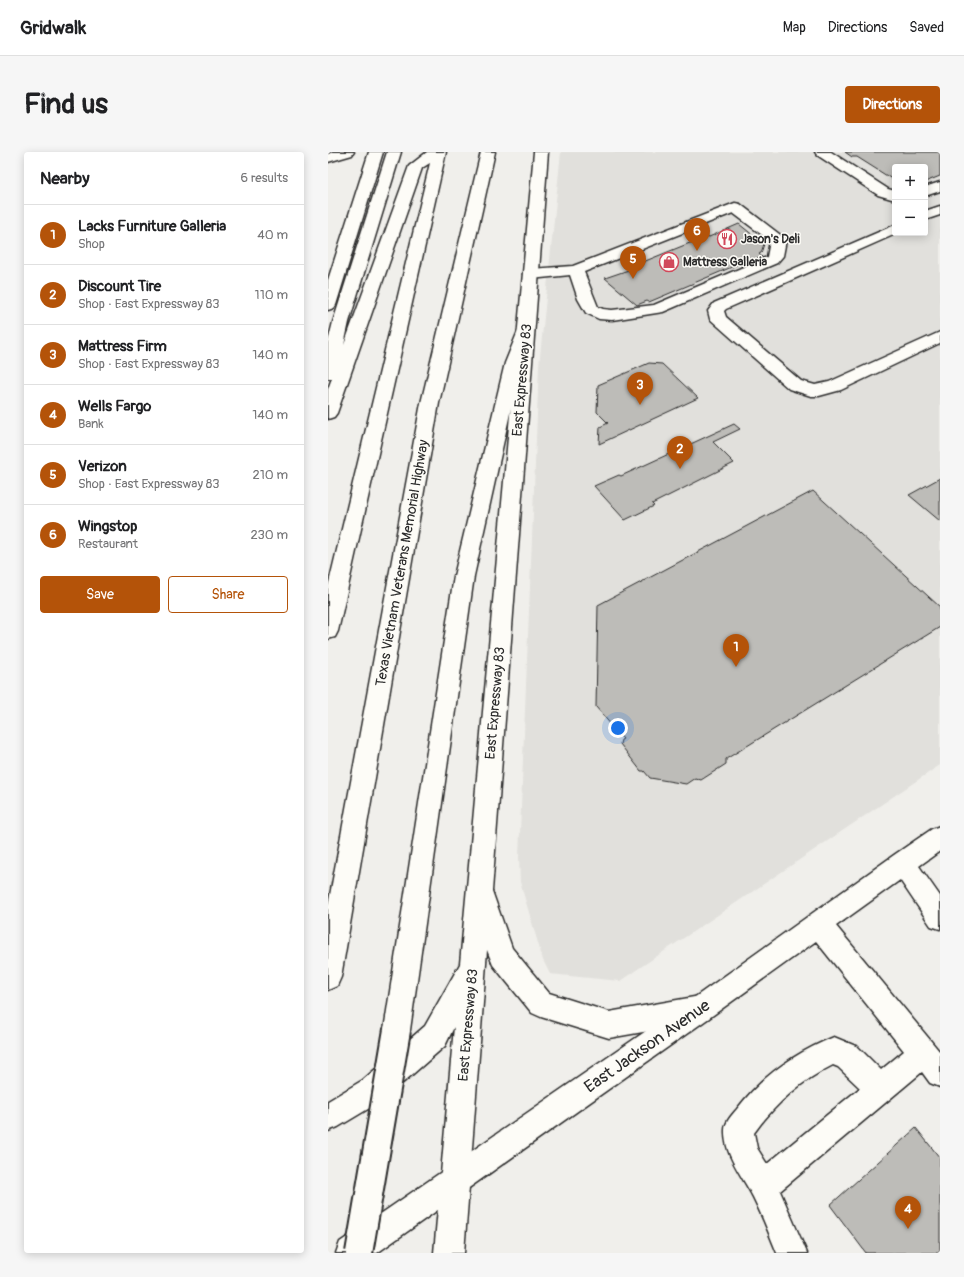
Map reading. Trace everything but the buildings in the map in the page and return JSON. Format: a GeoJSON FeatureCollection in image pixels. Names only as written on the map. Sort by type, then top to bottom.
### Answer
{"type":"FeatureCollection","features":[{"type":"Feature","properties":{"kind":"main road"},"geometry":{"type":"LineString","coordinates":[[328,158],[347,152]]}},
{"type":"Feature","properties":{"kind":"main road"},"geometry":{"type":"LineString","coordinates":[[328,305],[376,152]]}},
{"type":"Feature","properties":{"kind":"main road"},"geometry":{"type":"LineString","coordinates":[[328,376],[341,322],[394,152]]}},
{"type":"Feature","properties":{"kind":"main road"},"geometry":{"type":"LineString","coordinates":[[328,412],[416,166],[438,152]]}},
{"type":"Feature","properties":{"kind":"main road"},"geometry":{"type":"LineString","coordinates":[[328,631],[438,152]]}},
{"type":"Feature","properties":{"kind":"main road","name":"Texas Vietnam Veterans Memorial Highway"},"geometry":{"type":"LineString","coordinates":[[328,978],[430,403],[488,152]]}},
{"type":"Feature","properties":{"kind":"main road","name":"East Expressway 83"},"geometry":{"type":"LineString","coordinates":[[449,1253],[541,152]]}},
{"type":"Feature","properties":{"kind":"main road"},"geometry":{"type":"LineString","coordinates":[[822,152],[883,192],[892,195]]}},
{"type":"Feature","properties":{"kind":"main road"},"geometry":{"type":"LineString","coordinates":[[928,191],[940,186]]}},
{"type":"Feature","properties":{"kind":"main road"},"geometry":{"type":"LineString","coordinates":[[531,274],[576,270],[735,207],[778,240],[775,256],[772,260],[657,309],[612,315],[599,314],[592,310],[586,299],[576,270]]}},
{"type":"Feature","properties":{"kind":"main road"},"geometry":{"type":"LineString","coordinates":[[928,215],[940,210]]}},
{"type":"Feature","properties":{"kind":"main road"},"geometry":{"type":"LineString","coordinates":[[892,230],[720,306],[716,311],[718,319],[796,385],[807,390],[818,391],[836,386],[940,337]]}},
{"type":"Feature","properties":{"kind":"main road"},"geometry":{"type":"LineString","coordinates":[[359,1253],[397,1030],[464,576],[513,363],[526,331]]}},
{"type":"Feature","properties":{"kind":"main road","name":"East Jackson Avenue"},"geometry":{"type":"LineString","coordinates":[[351,1253],[700,1009],[940,836]]}},
{"type":"Feature","properties":{"kind":"main road"},"geometry":{"type":"LineString","coordinates":[[903,863],[940,915]]}},
{"type":"Feature","properties":{"kind":"main road"},"geometry":{"type":"LineString","coordinates":[[479,890],[502,956],[541,1004],[608,1025],[700,1009]]}},
{"type":"Feature","properties":{"kind":"main road"},"geometry":{"type":"LineString","coordinates":[[818,924],[940,1073]]}},
{"type":"Feature","properties":{"kind":"main road"},"geometry":{"type":"LineString","coordinates":[[328,1117],[373,1090],[436,1036],[473,965]]}},
{"type":"Feature","properties":{"kind":"main road"},"geometry":{"type":"LineString","coordinates":[[792,1253],[763,1186],[743,1152],[739,1129],[761,1101],[791,1076],[822,1056],[834,1051],[848,1057],[880,1088]]}},
{"type":"Feature","properties":{"kind":"main road"},"geometry":{"type":"LineString","coordinates":[[763,1186],[923,1052]]}},
{"type":"Feature","properties":{"kind":"shaded area"},"geometry":{"type":"Polygon","coordinates":[[[561,152],[940,152],[940,765],[620,981],[550,974],[543,960],[520,882],[519,857],[539,366],[561,152]]]}},
{"type":"Feature","properties":{"kind":"place","name":"Jason's Deli"},"geometry":{"type":"Point","coordinates":[727,239]}},
{"type":"Feature","properties":{"kind":"place","name":"Wingstop"},"geometry":{"type":"Point","coordinates":[697,251]}},
{"type":"Feature","properties":{"kind":"place","name":"Mattress Galleria"},"geometry":{"type":"Point","coordinates":[669,262]}},
{"type":"Feature","properties":{"kind":"place","name":"Verizon"},"geometry":{"type":"Point","coordinates":[633,279]}},
{"type":"Feature","properties":{"kind":"place","name":"Mattress Firm"},"geometry":{"type":"Point","coordinates":[640,405]}},
{"type":"Feature","properties":{"kind":"place","name":"Discount Tire"},"geometry":{"type":"Point","coordinates":[680,469]}},
{"type":"Feature","properties":{"kind":"place","name":"Lacks Furniture Galleria"},"geometry":{"type":"Point","coordinates":[736,667]}},
{"type":"Feature","properties":{"kind":"place","name":"Wells Fargo"},"geometry":{"type":"Point","coordinates":[908,1229]}}]}
